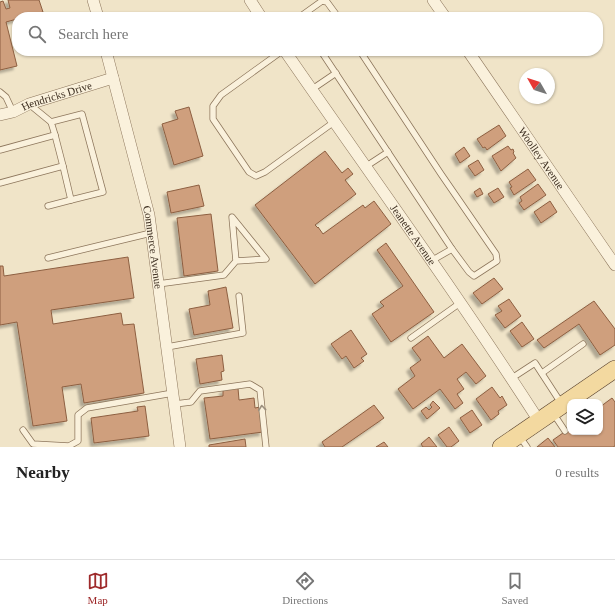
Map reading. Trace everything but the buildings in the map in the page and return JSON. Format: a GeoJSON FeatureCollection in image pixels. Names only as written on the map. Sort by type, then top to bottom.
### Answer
{"type":"FeatureCollection","features":[{"type":"Feature","properties":{"kind":"main road"},"geometry":{"type":"LineString","coordinates":[[501,447],[523,441],[551,412],[614,373]]}},
{"type":"Feature","properties":{"kind":"street"},"geometry":{"type":"LineString","coordinates":[[93,0],[97,12]]}},
{"type":"Feature","properties":{"kind":"street"},"geometry":{"type":"LineString","coordinates":[[250,0],[258,12]]}},
{"type":"Feature","properties":{"kind":"street"},"geometry":{"type":"LineString","coordinates":[[434,0],[442,12]]}},
{"type":"Feature","properties":{"kind":"street","name":"Commerce Avenue"},"geometry":{"type":"LineString","coordinates":[[107,56],[149,215],[180,447]]}},
{"type":"Feature","properties":{"kind":"street","name":"Jeanette Avenue"},"geometry":{"type":"LineString","coordinates":[[287,56],[512,378],[551,412]]}},
{"type":"Feature","properties":{"kind":"street","name":"Woolley Avenue"},"geometry":{"type":"LineString","coordinates":[[471,56],[615,265]]}},
{"type":"Feature","properties":{"kind":"street","name":"Hendricks Drive"},"geometry":{"type":"LineString","coordinates":[[0,115],[13,112],[29,104],[113,78]]}},
{"type":"Feature","properties":{"kind":"lane"},"geometry":{"type":"LineString","coordinates":[[307,12],[322,1],[327,2],[334,12]]}},
{"type":"Feature","properties":{"kind":"lane"},"geometry":{"type":"LineString","coordinates":[[277,56],[220,95],[212,106],[213,119],[249,172],[256,176],[265,172],[334,122]]}},
{"type":"Feature","properties":{"kind":"lane"},"geometry":{"type":"LineString","coordinates":[[324,56],[452,249],[469,272],[474,276],[497,261],[496,254],[363,56]]}},
{"type":"Feature","properties":{"kind":"lane"},"geometry":{"type":"LineString","coordinates":[[311,90],[336,73]]}},
{"type":"Feature","properties":{"kind":"lane"},"geometry":{"type":"LineString","coordinates":[[0,92],[6,97],[13,112]]}},
{"type":"Feature","properties":{"kind":"lane"},"geometry":{"type":"LineString","coordinates":[[29,104],[51,122],[71,200]]}},
{"type":"Feature","properties":{"kind":"lane"},"geometry":{"type":"LineString","coordinates":[[48,206],[104,192],[82,114],[51,122]]}},
{"type":"Feature","properties":{"kind":"lane"},"geometry":{"type":"LineString","coordinates":[[0,150],[55,135]]}},
{"type":"Feature","properties":{"kind":"lane"},"geometry":{"type":"LineString","coordinates":[[365,167],[388,152]]}},
{"type":"Feature","properties":{"kind":"lane"},"geometry":{"type":"LineString","coordinates":[[0,183],[63,166]]}},
{"type":"Feature","properties":{"kind":"lane"},"geometry":{"type":"LineString","coordinates":[[158,284],[224,275],[236,261],[232,217],[266,259],[236,261]]}},
{"type":"Feature","properties":{"kind":"lane"},"geometry":{"type":"LineString","coordinates":[[48,258],[151,233]]}},
{"type":"Feature","properties":{"kind":"lane"},"geometry":{"type":"LineString","coordinates":[[431,261],[452,249]]}},
{"type":"Feature","properties":{"kind":"lane"},"geometry":{"type":"LineString","coordinates":[[167,347],[244,333],[239,296]]}},
{"type":"Feature","properties":{"kind":"lane"},"geometry":{"type":"LineString","coordinates":[[411,338],[460,303]]}},
{"type":"Feature","properties":{"kind":"lane"},"geometry":{"type":"LineString","coordinates":[[542,373],[583,344]]}},
{"type":"Feature","properties":{"kind":"lane"},"geometry":{"type":"LineString","coordinates":[[512,378],[534,363],[542,373],[551,412],[565,431]]}},
{"type":"Feature","properties":{"kind":"lane"},"geometry":{"type":"LineString","coordinates":[[23,430],[33,444],[69,446],[78,441],[78,415],[87,408],[174,399],[191,402],[200,391],[250,384],[260,390],[266,447]]}}]}
